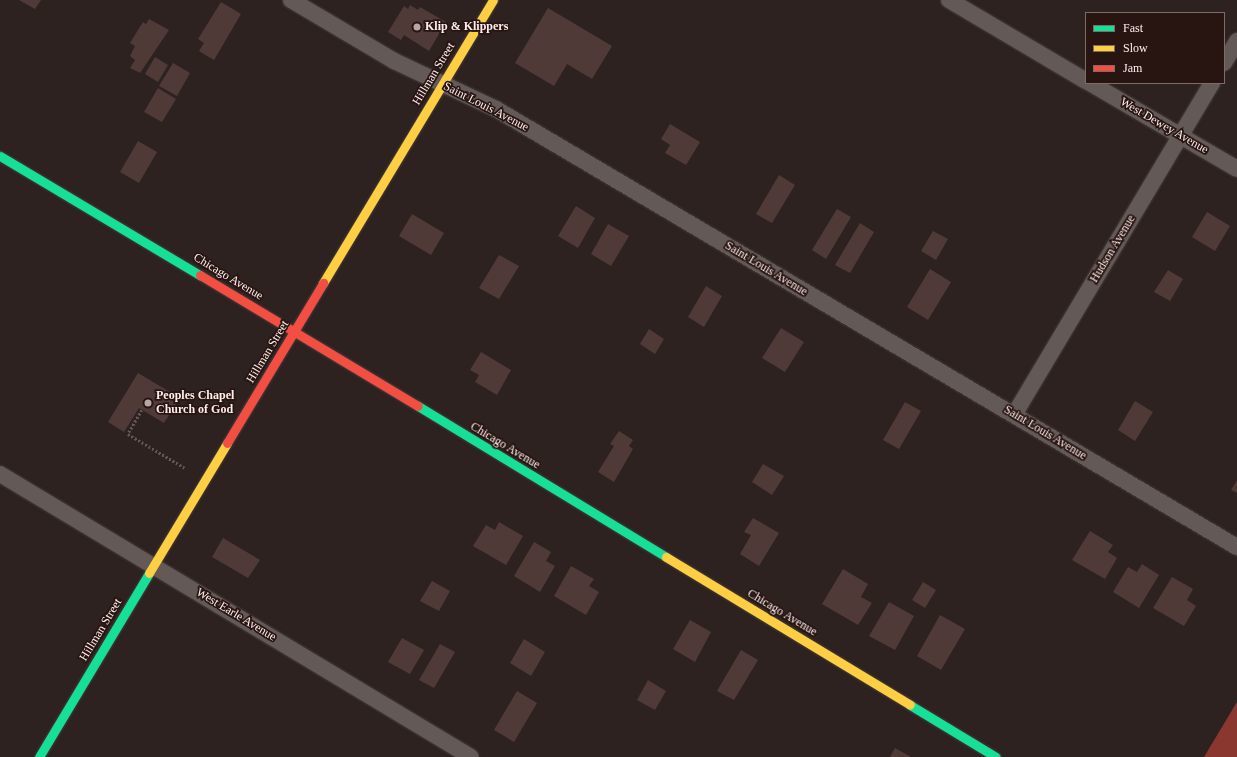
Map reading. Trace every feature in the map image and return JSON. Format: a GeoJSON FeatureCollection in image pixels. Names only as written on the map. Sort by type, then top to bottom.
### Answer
{"type":"FeatureCollection","features":[{"type":"Feature","properties":{"kind":"street","name":"Saint Louis Avenue"},"geometry":{"type":"LineString","coordinates":[[291,0],[394,62],[496,109],[1237,547]]}},
{"type":"Feature","properties":{"kind":"street","name":"Hillman Street"},"geometry":{"type":"LineString","coordinates":[[39,757],[492,0]]}},
{"type":"Feature","properties":{"kind":"street"},"geometry":{"type":"LineString","coordinates":[[949,0],[1085,79]]}},
{"type":"Feature","properties":{"kind":"street"},"geometry":{"type":"LineString","coordinates":[[1225,61],[1237,41]]}},
{"type":"Feature","properties":{"kind":"street","name":"West Dewey Avenue"},"geometry":{"type":"LineString","coordinates":[[1092,84],[1237,169]]}},
{"type":"Feature","properties":{"kind":"street","name":"Hudson Avenue"},"geometry":{"type":"LineString","coordinates":[[1014,415],[1211,84]]}},
{"type":"Feature","properties":{"kind":"street","name":"Chicago Avenue"},"geometry":{"type":"LineString","coordinates":[[0,156],[294,331],[996,757]]}},
{"type":"Feature","properties":{"kind":"street","name":"West Earle Avenue"},"geometry":{"type":"LineString","coordinates":[[0,474],[154,565],[471,757]]}},
{"type":"Feature","properties":{"kind":"path"},"geometry":{"type":"LineString","coordinates":[[142,410],[128,434],[185,468]]}},
{"type":"Feature","properties":{"kind":"shaded area"},"geometry":{"type":"Polygon","coordinates":[[[1237,702],[1237,757],[1204,757],[1237,702]]]}},
{"type":"Feature","properties":{"kind":"building"},"geometry":{"type":"Polygon","coordinates":[[[19,0],[41,0],[35,9],[19,0]]]}},
{"type":"Feature","properties":{"kind":"building"},"geometry":{"type":"Polygon","coordinates":[[[221,2],[241,14],[214,60],[199,51],[204,43],[198,39],[221,2]]]}},
{"type":"Feature","properties":{"kind":"building","name":"Klip & Klippers"},"geometry":{"type":"Polygon","coordinates":[[[410,5],[418,10],[420,7],[446,22],[429,51],[404,35],[401,40],[388,32],[404,6],[408,9],[410,5]]]}},
{"type":"Feature","properties":{"kind":"building"},"geometry":{"type":"Polygon","coordinates":[[[548,8],[612,46],[592,79],[567,64],[554,86],[515,63],[548,8]]]}},
{"type":"Feature","properties":{"kind":"building"},"geometry":{"type":"Polygon","coordinates":[[[149,19],[169,30],[140,73],[130,68],[135,60],[130,56],[135,46],[130,43],[143,22],[146,24],[149,19]]]}},
{"type":"Feature","properties":{"kind":"building"},"geometry":{"type":"Polygon","coordinates":[[[155,57],[168,65],[158,82],[145,74],[155,57]]]}},
{"type":"Feature","properties":{"kind":"building"},"geometry":{"type":"Polygon","coordinates":[[[173,63],[190,73],[177,96],[159,86],[173,63]]]}},
{"type":"Feature","properties":{"kind":"building"},"geometry":{"type":"Polygon","coordinates":[[[158,88],[176,99],[162,122],[144,112],[158,88]]]}},
{"type":"Feature","properties":{"kind":"building"},"geometry":{"type":"Polygon","coordinates":[[[670,124],[700,142],[686,165],[665,153],[670,145],[661,139],[670,124]]]}},
{"type":"Feature","properties":{"kind":"building"},"geometry":{"type":"Polygon","coordinates":[[[138,141],[157,152],[139,183],[120,172],[138,141]]]}},
{"type":"Feature","properties":{"kind":"building"},"geometry":{"type":"Polygon","coordinates":[[[779,175],[795,185],[772,223],[756,214],[779,175]]]}},
{"type":"Feature","properties":{"kind":"building"},"geometry":{"type":"Polygon","coordinates":[[[576,206],[595,218],[578,248],[558,236],[576,206]]]}},
{"type":"Feature","properties":{"kind":"building"},"geometry":{"type":"Polygon","coordinates":[[[837,209],[851,217],[826,259],[812,250],[837,209]]]}},
{"type":"Feature","properties":{"kind":"building"},"geometry":{"type":"Polygon","coordinates":[[[1207,212],[1230,226],[1215,251],[1192,237],[1207,212]]]}},
{"type":"Feature","properties":{"kind":"building"},"geometry":{"type":"Polygon","coordinates":[[[412,214],[444,233],[431,255],[399,236],[412,214]]]}},
{"type":"Feature","properties":{"kind":"building"},"geometry":{"type":"Polygon","coordinates":[[[860,223],[874,232],[850,273],[835,265],[860,223]]]}},
{"type":"Feature","properties":{"kind":"building"},"geometry":{"type":"Polygon","coordinates":[[[608,224],[629,236],[611,266],[591,254],[608,224]]]}},
{"type":"Feature","properties":{"kind":"building"},"geometry":{"type":"Polygon","coordinates":[[[933,231],[948,239],[936,260],[921,251],[933,231]]]}},
{"type":"Feature","properties":{"kind":"building"},"geometry":{"type":"Polygon","coordinates":[[[499,255],[519,266],[499,299],[479,288],[499,255]]]}},
{"type":"Feature","properties":{"kind":"building"},"geometry":{"type":"Polygon","coordinates":[[[930,269],[951,282],[928,320],[907,307],[930,269]]]}},
{"type":"Feature","properties":{"kind":"building"},"geometry":{"type":"Polygon","coordinates":[[[1168,270],[1183,279],[1170,301],[1154,292],[1168,270]]]}},
{"type":"Feature","properties":{"kind":"building"},"geometry":{"type":"Polygon","coordinates":[[[706,286],[722,296],[704,327],[688,317],[706,286]]]}},
{"type":"Feature","properties":{"kind":"building"},"geometry":{"type":"Polygon","coordinates":[[[781,328],[804,342],[785,372],[762,358],[781,328]]]}},
{"type":"Feature","properties":{"kind":"building"},"geometry":{"type":"Polygon","coordinates":[[[649,329],[664,339],[655,354],[640,344],[649,329]]]}},
{"type":"Feature","properties":{"kind":"building"},"geometry":{"type":"Polygon","coordinates":[[[481,352],[511,370],[497,395],[475,382],[479,375],[470,370],[481,352]]]}},
{"type":"Feature","properties":{"kind":"building","name":"Peoples Chapel Church of God"},"geometry":{"type":"Polygon","coordinates":[[[138,373],[180,398],[164,423],[139,408],[124,432],[108,422],[138,373]]]}},
{"type":"Feature","properties":{"kind":"building"},"geometry":{"type":"Polygon","coordinates":[[[1135,401],[1153,412],[1135,441],[1118,430],[1135,401]]]}},
{"type":"Feature","properties":{"kind":"building"},"geometry":{"type":"Polygon","coordinates":[[[905,402],[921,411],[899,449],[883,440],[905,402]]]}},
{"type":"Feature","properties":{"kind":"building"},"geometry":{"type":"Polygon","coordinates":[[[619,431],[633,440],[629,446],[633,449],[614,482],[598,472],[614,446],[610,444],[619,431]]]}},
{"type":"Feature","properties":{"kind":"building"},"geometry":{"type":"Polygon","coordinates":[[[763,464],[784,476],[772,495],[752,482],[763,464]]]}},
{"type":"Feature","properties":{"kind":"building"},"geometry":{"type":"Polygon","coordinates":[[[1237,480],[1237,493],[1231,490],[1237,480]]]}},
{"type":"Feature","properties":{"kind":"building"},"geometry":{"type":"Polygon","coordinates":[[[753,518],[779,533],[759,566],[740,554],[751,535],[744,532],[753,518]]]}},
{"type":"Feature","properties":{"kind":"building"},"geometry":{"type":"Polygon","coordinates":[[[499,522],[523,536],[506,565],[473,546],[486,525],[495,530],[499,522]]]}},
{"type":"Feature","properties":{"kind":"building"},"geometry":{"type":"Polygon","coordinates":[[[1090,531],[1113,545],[1108,552],[1117,558],[1105,579],[1072,560],[1090,531]]]}},
{"type":"Feature","properties":{"kind":"building"},"geometry":{"type":"Polygon","coordinates":[[[223,538],[260,560],[248,578],[212,557],[223,538]]]}},
{"type":"Feature","properties":{"kind":"building"},"geometry":{"type":"Polygon","coordinates":[[[534,542],[551,552],[546,561],[555,566],[540,592],[514,576],[534,542]]]}},
{"type":"Feature","properties":{"kind":"building"},"geometry":{"type":"Polygon","coordinates":[[[1142,564],[1159,575],[1139,608],[1113,592],[1128,567],[1137,572],[1142,564]]]}},
{"type":"Feature","properties":{"kind":"building"},"geometry":{"type":"Polygon","coordinates":[[[571,566],[594,579],[589,586],[599,592],[586,615],[554,596],[571,566]]]}},
{"type":"Feature","properties":{"kind":"building"},"geometry":{"type":"Polygon","coordinates":[[[843,569],[868,584],[861,597],[872,603],[858,625],[822,604],[843,569]]]}},
{"type":"Feature","properties":{"kind":"building"},"geometry":{"type":"Polygon","coordinates":[[[1172,577],[1193,589],[1187,600],[1196,606],[1184,626],[1153,608],[1172,577]]]}},
{"type":"Feature","properties":{"kind":"building"},"geometry":{"type":"Polygon","coordinates":[[[432,581],[450,591],[439,611],[420,601],[432,581]]]}},
{"type":"Feature","properties":{"kind":"building"},"geometry":{"type":"Polygon","coordinates":[[[923,582],[936,590],[925,608],[912,600],[923,582]]]}},
{"type":"Feature","properties":{"kind":"building"},"geometry":{"type":"Polygon","coordinates":[[[889,602],[914,616],[895,650],[869,636],[889,602]]]}},
{"type":"Feature","properties":{"kind":"building"},"geometry":{"type":"Polygon","coordinates":[[[940,615],[965,629],[941,670],[917,656],[940,615]]]}},
{"type":"Feature","properties":{"kind":"building"},"geometry":{"type":"Polygon","coordinates":[[[690,620],[711,632],[695,662],[673,649],[690,620]]]}},
{"type":"Feature","properties":{"kind":"building"},"geometry":{"type":"Polygon","coordinates":[[[402,638],[424,650],[410,674],[388,662],[402,638]]]}},
{"type":"Feature","properties":{"kind":"building"},"geometry":{"type":"Polygon","coordinates":[[[524,639],[545,652],[531,676],[510,663],[524,639]]]}},
{"type":"Feature","properties":{"kind":"building"},"geometry":{"type":"Polygon","coordinates":[[[440,644],[455,652],[434,688],[419,680],[440,644]]]}},
{"type":"Feature","properties":{"kind":"building"},"geometry":{"type":"Polygon","coordinates":[[[741,650],[758,660],[734,700],[717,691],[741,650]]]}},
{"type":"Feature","properties":{"kind":"building"},"geometry":{"type":"Polygon","coordinates":[[[648,680],[666,691],[655,710],[637,700],[648,680]]]}},
{"type":"Feature","properties":{"kind":"building"},"geometry":{"type":"Polygon","coordinates":[[[517,691],[537,703],[514,742],[494,730],[517,691]]]}},
{"type":"Feature","properties":{"kind":"building"},"geometry":{"type":"Polygon","coordinates":[[[895,748],[911,757],[890,757],[895,748]]]}},
{"type":"Feature","properties":{"kind":"traffic: fast"},"geometry":{"type":"LineString","coordinates":[[0,156],[200,275]]}},
{"type":"Feature","properties":{"kind":"traffic: fast"},"geometry":{"type":"LineString","coordinates":[[418,406],[666,557]]}},
{"type":"Feature","properties":{"kind":"traffic: fast"},"geometry":{"type":"LineString","coordinates":[[39,757],[149,573]]}},
{"type":"Feature","properties":{"kind":"traffic: fast"},"geometry":{"type":"LineString","coordinates":[[910,705],[996,757]]}},
{"type":"Feature","properties":{"kind":"traffic: slow"},"geometry":{"type":"LineString","coordinates":[[323,283],[493,0]]}},
{"type":"Feature","properties":{"kind":"traffic: slow"},"geometry":{"type":"LineString","coordinates":[[149,573],[227,443]]}},
{"type":"Feature","properties":{"kind":"traffic: slow"},"geometry":{"type":"LineString","coordinates":[[666,557],[910,705]]}},
{"type":"Feature","properties":{"kind":"traffic: jam"},"geometry":{"type":"LineString","coordinates":[[200,275],[418,406]]}},
{"type":"Feature","properties":{"kind":"traffic: jam"},"geometry":{"type":"LineString","coordinates":[[227,443],[323,283]]}},
{"type":"Feature","properties":{"kind":"place","name":"Klip & Klippers"},"geometry":{"type":"Point","coordinates":[417,27]}},
{"type":"Feature","properties":{"kind":"place","name":"Peoples Chapel Church of God"},"geometry":{"type":"Point","coordinates":[148,403]}}]}
